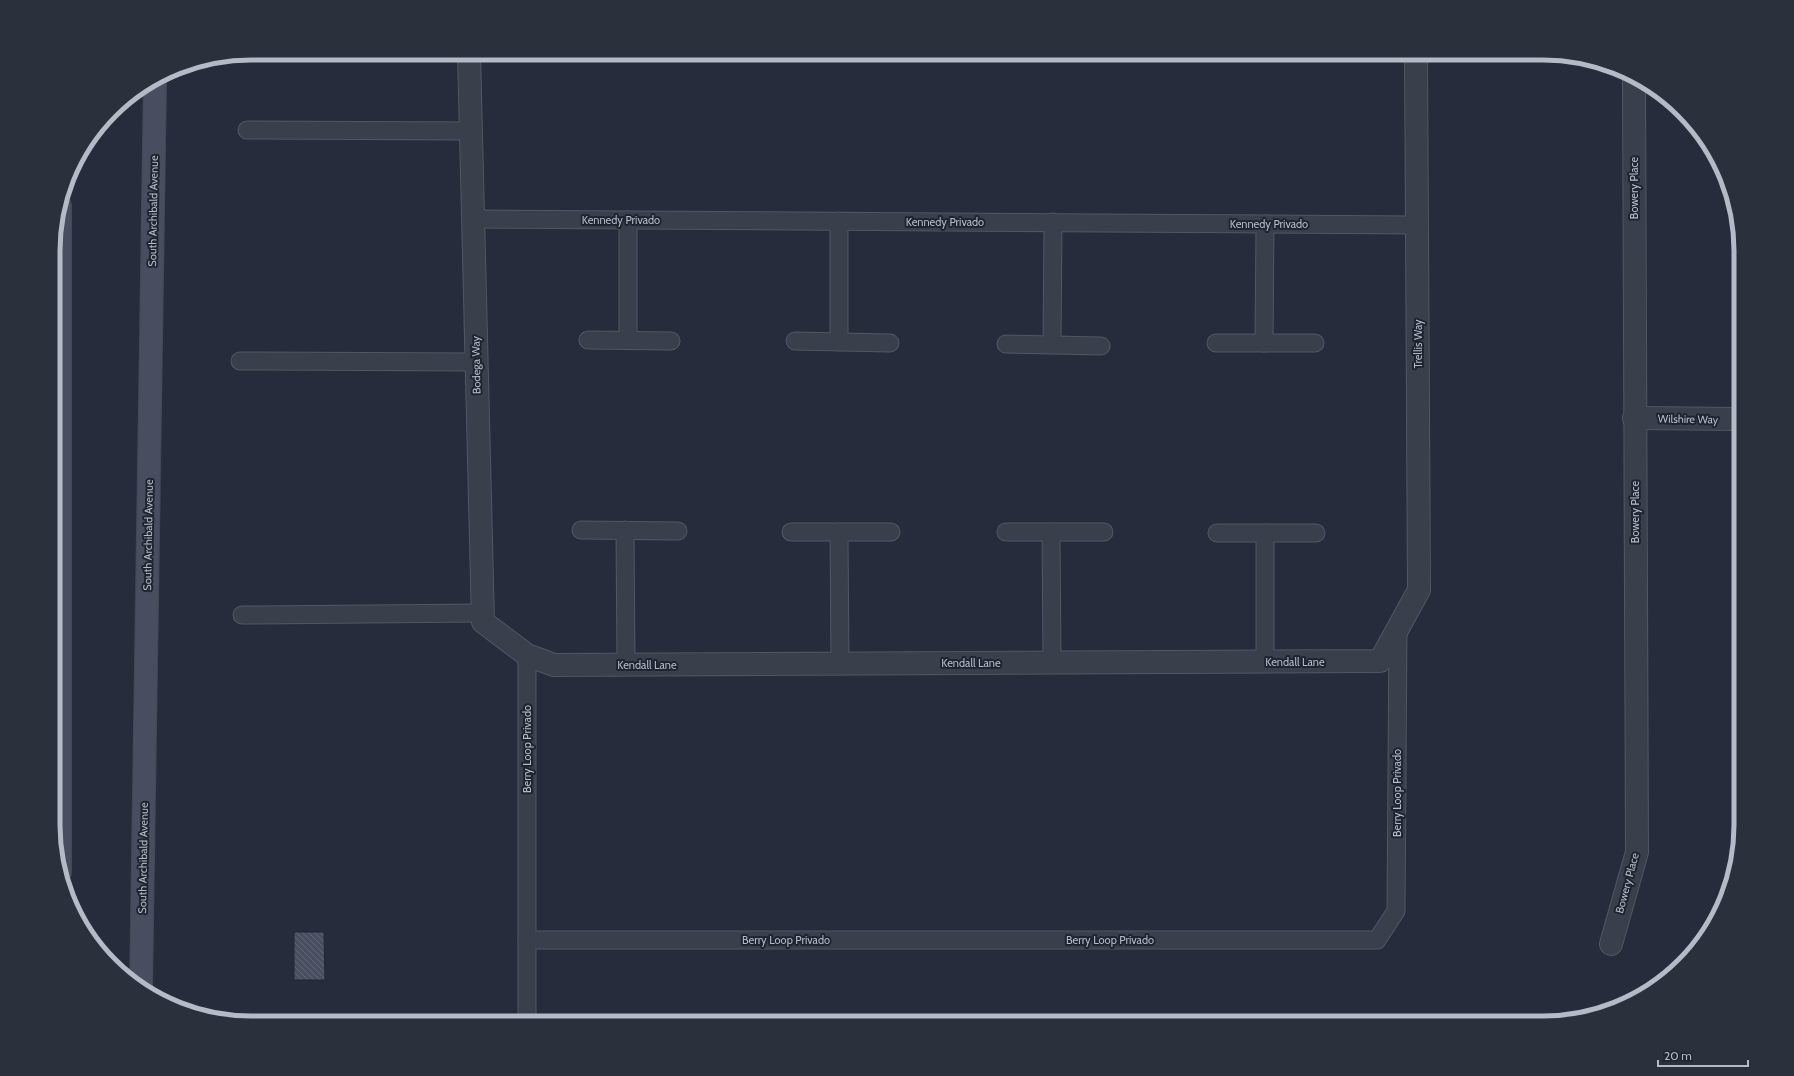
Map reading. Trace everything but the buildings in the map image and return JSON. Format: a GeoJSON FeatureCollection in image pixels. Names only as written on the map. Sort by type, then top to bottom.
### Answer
{"type":"FeatureCollection","features":[{"type":"Feature","properties":{"kind":"main road","name":"South Archibald Avenue"},"geometry":{"type":"LineString","coordinates":[[142,982],[155,87]]}},
{"type":"Feature","properties":{"kind":"street","name":"Bodega Way"},"geometry":{"type":"LineString","coordinates":[[469,60],[482,622],[527,655]]}},
{"type":"Feature","properties":{"kind":"street","name":"Trellis Way"},"geometry":{"type":"LineString","coordinates":[[1398,629],[1419,590],[1416,60]]}},
{"type":"Feature","properties":{"kind":"street","name":"Bowery Place"},"geometry":{"type":"LineString","coordinates":[[1611,944],[1636,852],[1634,84]]}},
{"type":"Feature","properties":{"kind":"street","name":"Wilshire Way"},"geometry":{"type":"LineString","coordinates":[[1634,418],[1734,419]]}},
{"type":"Feature","properties":{"kind":"street","name":"Kendall Lane"},"geometry":{"type":"LineString","coordinates":[[527,655],[554,665],[1380,661],[1398,629]]}},
{"type":"Feature","properties":{"kind":"lane"},"geometry":{"type":"LineString","coordinates":[[247,130],[471,131]]}},
{"type":"Feature","properties":{"kind":"lane","name":"Kennedy Privado"},"geometry":{"type":"LineString","coordinates":[[473,219],[1417,225]]}},
{"type":"Feature","properties":{"kind":"lane"},"geometry":{"type":"LineString","coordinates":[[628,220],[628,340]]}},
{"type":"Feature","properties":{"kind":"lane"},"geometry":{"type":"LineString","coordinates":[[839,221],[839,342]]}},
{"type":"Feature","properties":{"kind":"lane"},"geometry":{"type":"LineString","coordinates":[[1052,345],[1053,222]]}},
{"type":"Feature","properties":{"kind":"lane"},"geometry":{"type":"LineString","coordinates":[[1264,343],[1265,224]]}},
{"type":"Feature","properties":{"kind":"lane"},"geometry":{"type":"LineString","coordinates":[[588,340],[671,341]]}},
{"type":"Feature","properties":{"kind":"lane"},"geometry":{"type":"LineString","coordinates":[[795,341],[890,343]]}},
{"type":"Feature","properties":{"kind":"lane"},"geometry":{"type":"LineString","coordinates":[[1216,343],[1315,343]]}},
{"type":"Feature","properties":{"kind":"lane"},"geometry":{"type":"LineString","coordinates":[[1006,344],[1101,346]]}},
{"type":"Feature","properties":{"kind":"lane"},"geometry":{"type":"LineString","coordinates":[[240,361],[476,362]]}},
{"type":"Feature","properties":{"kind":"lane"},"geometry":{"type":"LineString","coordinates":[[581,530],[678,531]]}},
{"type":"Feature","properties":{"kind":"lane"},"geometry":{"type":"LineString","coordinates":[[625,530],[626,665]]}},
{"type":"Feature","properties":{"kind":"lane"},"geometry":{"type":"LineString","coordinates":[[791,532],[891,532]]}},
{"type":"Feature","properties":{"kind":"lane"},"geometry":{"type":"LineString","coordinates":[[839,532],[840,664]]}},
{"type":"Feature","properties":{"kind":"lane"},"geometry":{"type":"LineString","coordinates":[[1006,532],[1104,532]]}},
{"type":"Feature","properties":{"kind":"lane"},"geometry":{"type":"LineString","coordinates":[[1051,532],[1052,663]]}},
{"type":"Feature","properties":{"kind":"lane"},"geometry":{"type":"LineString","coordinates":[[1217,533],[1316,533]]}},
{"type":"Feature","properties":{"kind":"lane"},"geometry":{"type":"LineString","coordinates":[[1265,533],[1265,662]]}},
{"type":"Feature","properties":{"kind":"lane"},"geometry":{"type":"LineString","coordinates":[[242,615],[482,613]]}},
{"type":"Feature","properties":{"kind":"lane","name":"Berry Loop Privado"},"geometry":{"type":"LineString","coordinates":[[527,940],[1377,940],[1396,911],[1398,629]]}},
{"type":"Feature","properties":{"kind":"lane","name":"Berry Loop Privado"},"geometry":{"type":"LineString","coordinates":[[527,655],[527,1016]]}}]}
